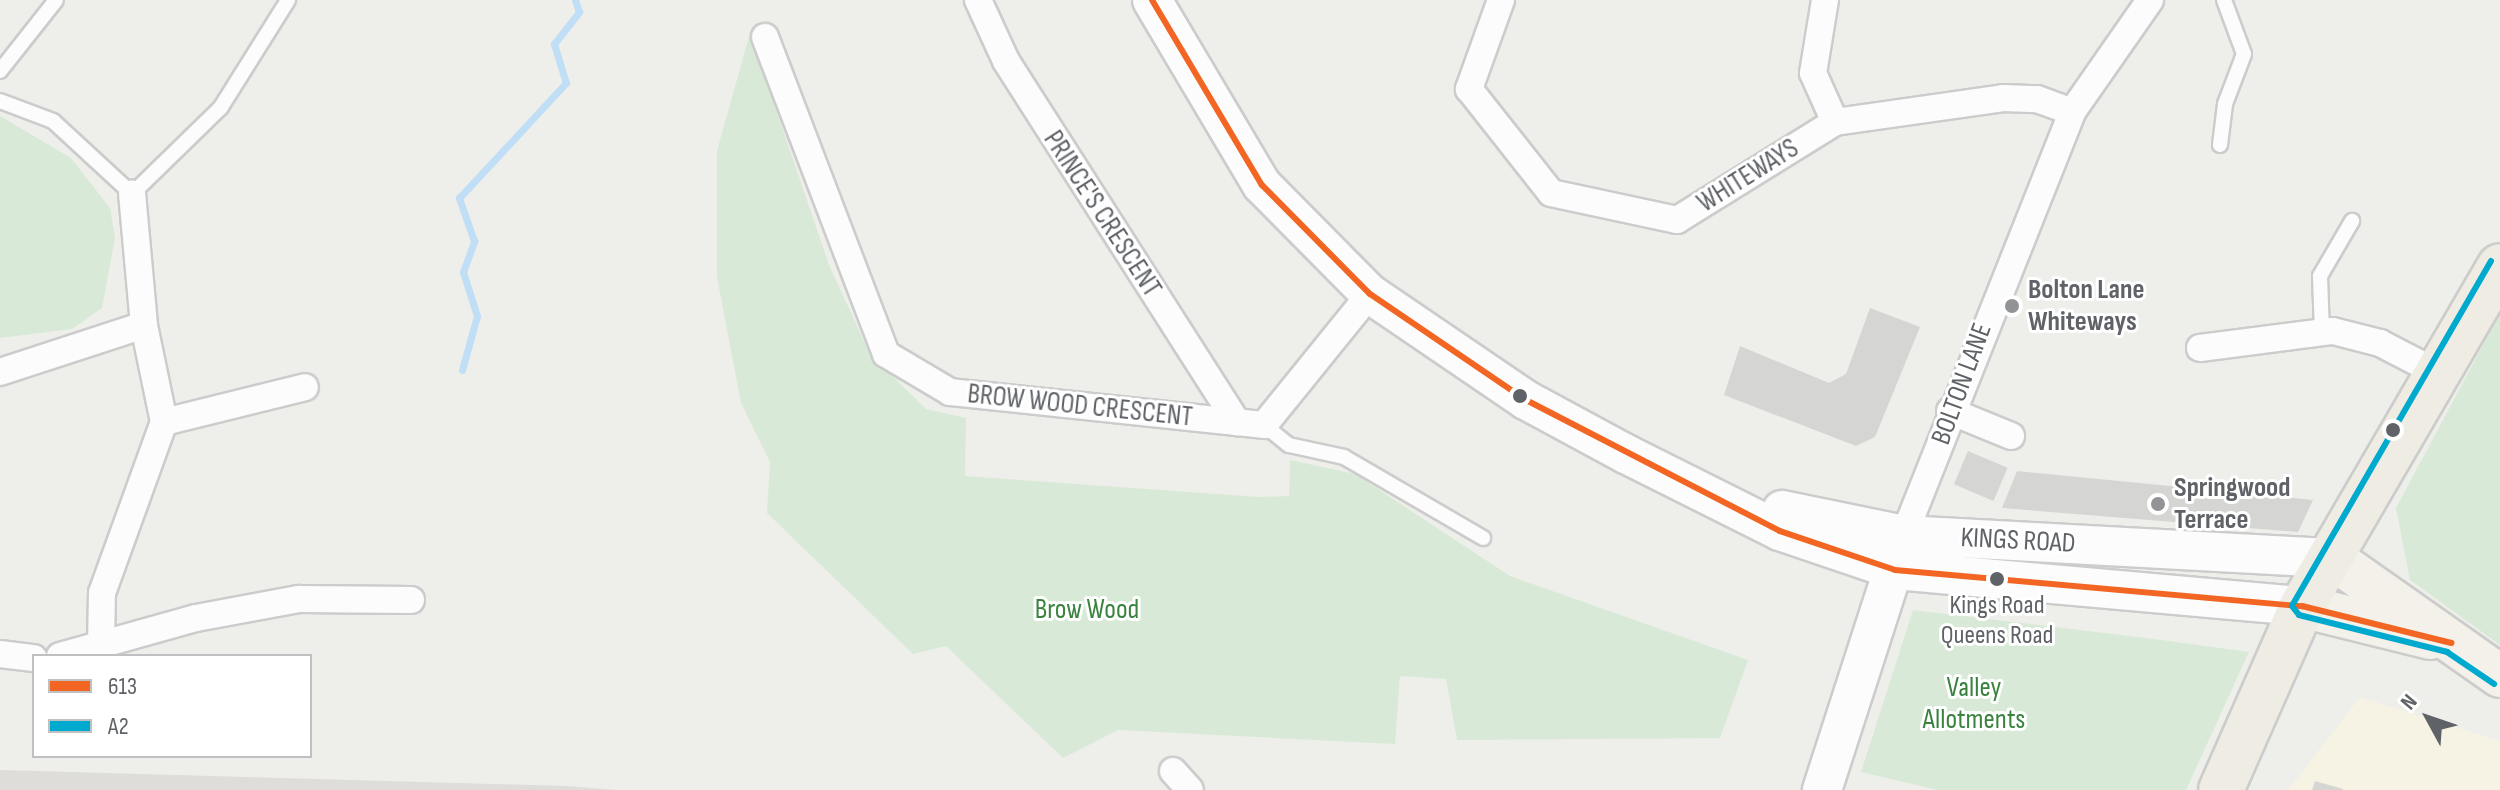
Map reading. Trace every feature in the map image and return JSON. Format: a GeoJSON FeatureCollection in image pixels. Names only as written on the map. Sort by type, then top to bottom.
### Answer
{"type":"FeatureCollection","features":[{"type":"Feature","properties":{"kind":"highway"},"geometry":{"type":"LineString","coordinates":[[2221,790],[2302,606],[2500,266]]}},
{"type":"Feature","properties":{"kind":"main road"},"geometry":{"type":"LineString","coordinates":[[2332,558],[2500,676]]}},
{"type":"Feature","properties":{"kind":"main road"},"geometry":{"type":"LineString","coordinates":[[2302,606],[2451,643]]}},
{"type":"Feature","properties":{"kind":"street","name":"PRINCE'S CRESCENT"},"geometry":{"type":"LineString","coordinates":[[978,0],[1030,100],[1237,422]]}},
{"type":"Feature","properties":{"kind":"street","name":"KINGS ROAD"},"geometry":{"type":"LineString","coordinates":[[1152,0],[1262,185],[1370,294],[1526,400],[1709,493],[1899,552],[2302,606]]}},
{"type":"Feature","properties":{"kind":"street","name":"WHITEWAYS"},"geometry":{"type":"LineString","coordinates":[[1501,0],[1469,89],[1551,193],[1677,220],[1835,122],[2003,98],[2037,99],[2072,112]]}},
{"type":"Feature","properties":{"kind":"street"},"geometry":{"type":"LineString","coordinates":[[1825,0],[1813,73],[1835,122]]}},
{"type":"Feature","properties":{"kind":"street","name":"BOLTON LANE"},"geometry":{"type":"LineString","coordinates":[[1822,790],[1899,552],[1950,411],[2072,112],[2150,0]]}},
{"type":"Feature","properties":{"kind":"street","name":"BROW WOOD CRESCENT"},"geometry":{"type":"LineString","coordinates":[[765,37],[886,354],[950,392],[1264,425]]}},
{"type":"Feature","properties":{"kind":"street"},"geometry":{"type":"LineString","coordinates":[[101,648],[102,593],[164,422],[144,325],[132,194]]}},
{"type":"Feature","properties":{"kind":"street"},"geometry":{"type":"LineString","coordinates":[[1264,425],[1370,294]]}},
{"type":"Feature","properties":{"kind":"street"},"geometry":{"type":"LineString","coordinates":[[0,372],[144,325]]}},
{"type":"Feature","properties":{"kind":"street"},"geometry":{"type":"LineString","coordinates":[[2200,348],[2322,333],[2380,343],[2436,372]]}},
{"type":"Feature","properties":{"kind":"street"},"geometry":{"type":"LineString","coordinates":[[164,422],[305,387]]}},
{"type":"Feature","properties":{"kind":"street"},"geometry":{"type":"LineString","coordinates":[[1950,411],[2011,436]]}},
{"type":"Feature","properties":{"kind":"street","name":"KINGS ROAD"},"geometry":{"type":"LineString","coordinates":[[1899,552],[2332,558]]}},
{"type":"Feature","properties":{"kind":"street"},"geometry":{"type":"LineString","coordinates":[[70,654],[101,648],[196,618],[299,599],[411,600]]}},
{"type":"Feature","properties":{"kind":"street"},"geometry":{"type":"LineString","coordinates":[[0,654],[32,658]]}},
{"type":"Feature","properties":{"kind":"lane"},"geometry":{"type":"LineString","coordinates":[[0,71],[56,0]]}},
{"type":"Feature","properties":{"kind":"lane"},"geometry":{"type":"LineString","coordinates":[[0,101],[53,121],[132,194],[221,107],[288,0]]}},
{"type":"Feature","properties":{"kind":"lane"},"geometry":{"type":"LineString","coordinates":[[2220,145],[2225,104],[2244,54],[2224,0]]}},
{"type":"Feature","properties":{"kind":"lane"},"geometry":{"type":"LineString","coordinates":[[2322,333],[2320,276],[2352,221]]}},
{"type":"Feature","properties":{"kind":"lane"},"geometry":{"type":"LineString","coordinates":[[1264,425],[1289,445],[1344,457],[1483,538]]}},
{"type":"Feature","properties":{"kind":"shaded area"},"geometry":{"type":"Polygon","coordinates":[[[2360,697],[2500,741],[2500,790],[2288,790],[2360,697]]]}},
{"type":"Feature","properties":{"kind":"shaded area"},"geometry":{"type":"Polygon","coordinates":[[[0,770],[566,786],[617,790],[0,790],[0,770]]]}},
{"type":"Feature","properties":{"kind":"green space","name":"Brow Wood"},"geometry":{"type":"Polygon","coordinates":[[[750,33],[829,265],[870,354],[926,409],[966,418],[965,476],[1260,497],[1289,496],[1290,460],[1355,474],[1510,576],[1748,660],[1720,738],[1457,740],[1446,679],[1400,676],[1395,744],[1118,730],[1063,758],[946,646],[913,654],[767,513],[770,462],[741,403],[717,277],[717,151],[750,33]]]}},
{"type":"Feature","properties":{"kind":"green space"},"geometry":{"type":"Polygon","coordinates":[[[0,116],[71,158],[110,208],[115,238],[102,308],[72,329],[0,338],[0,116]]]}},
{"type":"Feature","properties":{"kind":"green space"},"geometry":{"type":"Polygon","coordinates":[[[2500,313],[2500,645],[2410,580],[2396,508],[2500,313]]]}},
{"type":"Feature","properties":{"kind":"green space","name":"Valley Allotments"},"geometry":{"type":"Polygon","coordinates":[[[1913,610],[2249,652],[2186,790],[1938,790],[1861,772],[1913,610]]]}},
{"type":"Feature","properties":{"kind":"building"},"geometry":{"type":"Polygon","coordinates":[[[1870,308],[1920,327],[1875,437],[1856,446],[1724,395],[1740,346],[1829,383],[1846,374],[1870,308]]]}},
{"type":"Feature","properties":{"kind":"building"},"geometry":{"type":"Polygon","coordinates":[[[1968,451],[2008,468],[1994,501],[1954,484],[1968,451]]]}},
{"type":"Feature","properties":{"kind":"building","name":"Springwood Terrace"},"geometry":{"type":"Polygon","coordinates":[[[2017,471],[2313,500],[2298,532],[2002,508],[2017,471]]]}},
{"type":"Feature","properties":{"kind":"building"},"geometry":{"type":"Polygon","coordinates":[[[2315,781],[2343,789],[2343,790],[2312,790],[2315,781]]]}},
{"type":"Feature","properties":{"kind":"waterway"},"geometry":{"type":"LineString","coordinates":[[462,370],[477,316],[463,272],[474,241],[459,198],[566,83],[554,44],[579,12],[575,0]]}},
{"type":"Feature","properties":{"kind":"transit line","name":"613"},"geometry":{"type":"LineString","coordinates":[[1152,0],[1262,185],[1370,294],[1526,400],[1780,531],[1895,570],[2302,606],[2451,643]]}},
{"type":"Feature","properties":{"kind":"transit line","name":"A2"},"geometry":{"type":"LineString","coordinates":[[2491,261],[2292,606],[2299,615],[2447,652],[2494,684]]}},
{"type":"Feature","properties":{"kind":"place","name":"Bolton Lane Whiteways"},"geometry":{"type":"Point","coordinates":[2012,306]}},
{"type":"Feature","properties":{"kind":"place","name":"Springwood Terrace"},"geometry":{"type":"Point","coordinates":[2158,504]}},
{"type":"Feature","properties":{"kind":"place","name":"Kings Road Queens Road"},"geometry":{"type":"Point","coordinates":[1997,579]}}]}
